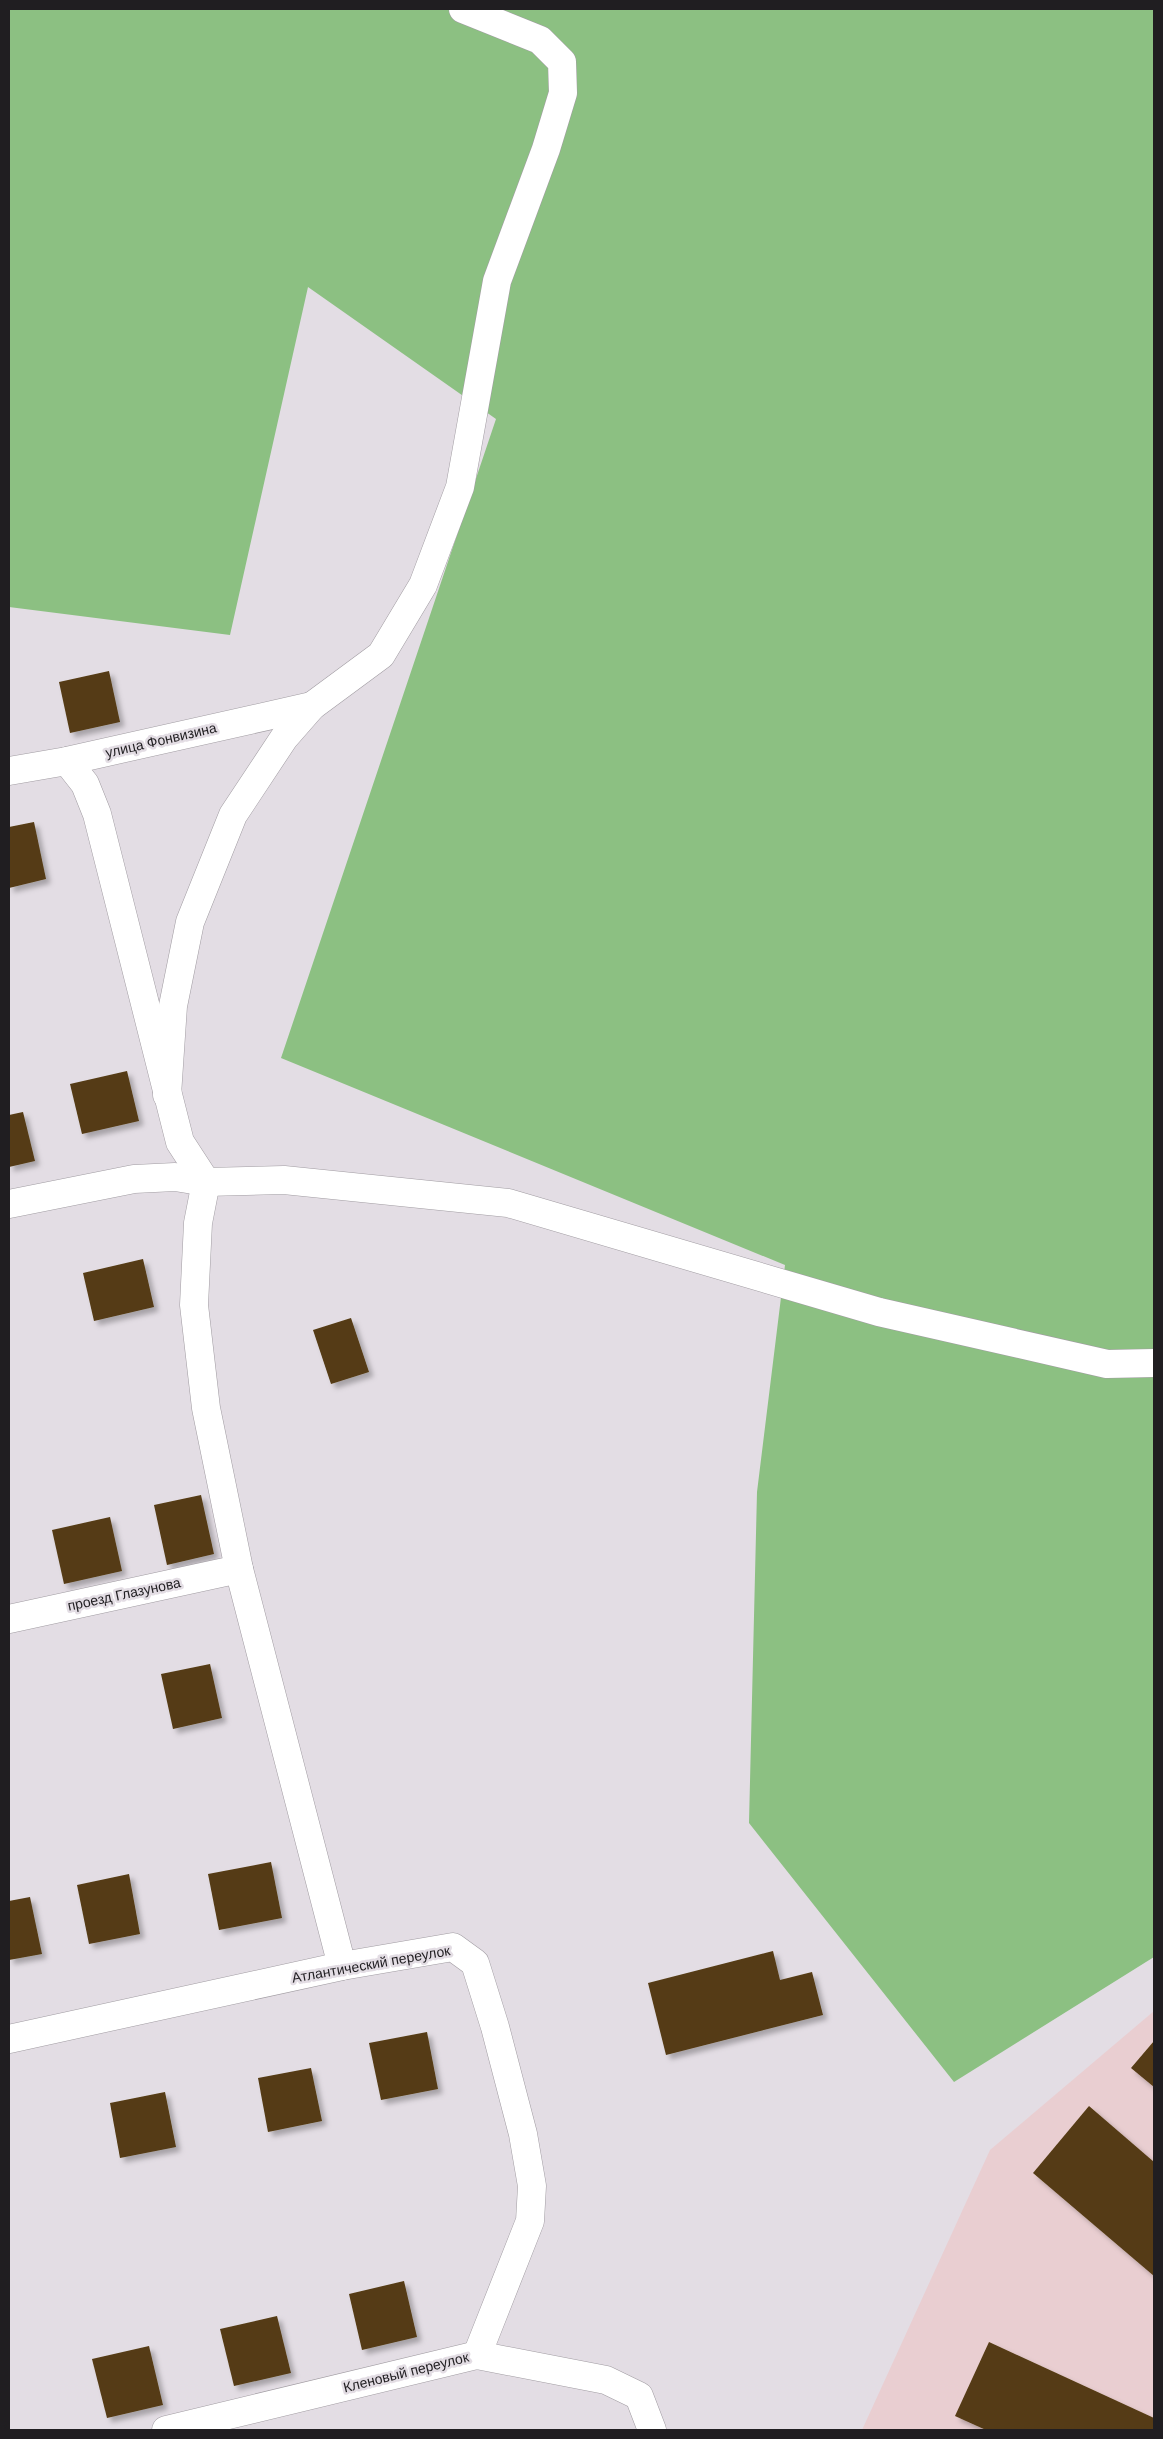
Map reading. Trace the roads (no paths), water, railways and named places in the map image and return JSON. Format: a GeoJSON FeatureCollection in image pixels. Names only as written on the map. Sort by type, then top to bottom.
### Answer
{"type":"FeatureCollection","features":[{"type":"Feature","properties":{"kind":"street"},"geometry":{"type":"LineString","coordinates":[[168,1095],[173,1006],[190,922],[234,815],[284,738],[312,706],[381,655],[423,585],[460,487],[497,281],[546,149],[563,93],[562,62],[540,40],[463,9]]}},
{"type":"Feature","properties":{"kind":"street","name":"улица Фонвизина"},"geometry":{"type":"LineString","coordinates":[[9,771],[67,761],[312,706]]}},
{"type":"Feature","properties":{"kind":"street"},"geometry":{"type":"LineString","coordinates":[[67,761],[86,784],[97,814],[180,1142],[206,1182],[198,1223],[194,1305],[206,1408],[239,1569],[342,1966]]}},
{"type":"Feature","properties":{"kind":"street"},"geometry":{"type":"LineString","coordinates":[[9,1204],[134,1179],[175,1177],[206,1182],[284,1180],[508,1203],[879,1312],[1107,1364],[1154,1363]]}},
{"type":"Feature","properties":{"kind":"street","name":"проезд Глазунова"},"geometry":{"type":"LineString","coordinates":[[9,1619],[239,1569]]}},
{"type":"Feature","properties":{"kind":"street","name":"Атлантический переулок"},"geometry":{"type":"LineString","coordinates":[[9,2039],[342,1966],[452,1947],[475,1963],[496,2027],[523,2134],[532,2186],[530,2222],[477,2355]]}},
{"type":"Feature","properties":{"kind":"street","name":"Кленовый переулок"},"geometry":{"type":"LineString","coordinates":[[166,2430],[477,2355],[606,2380],[638,2396],[652,2430]]}}]}
